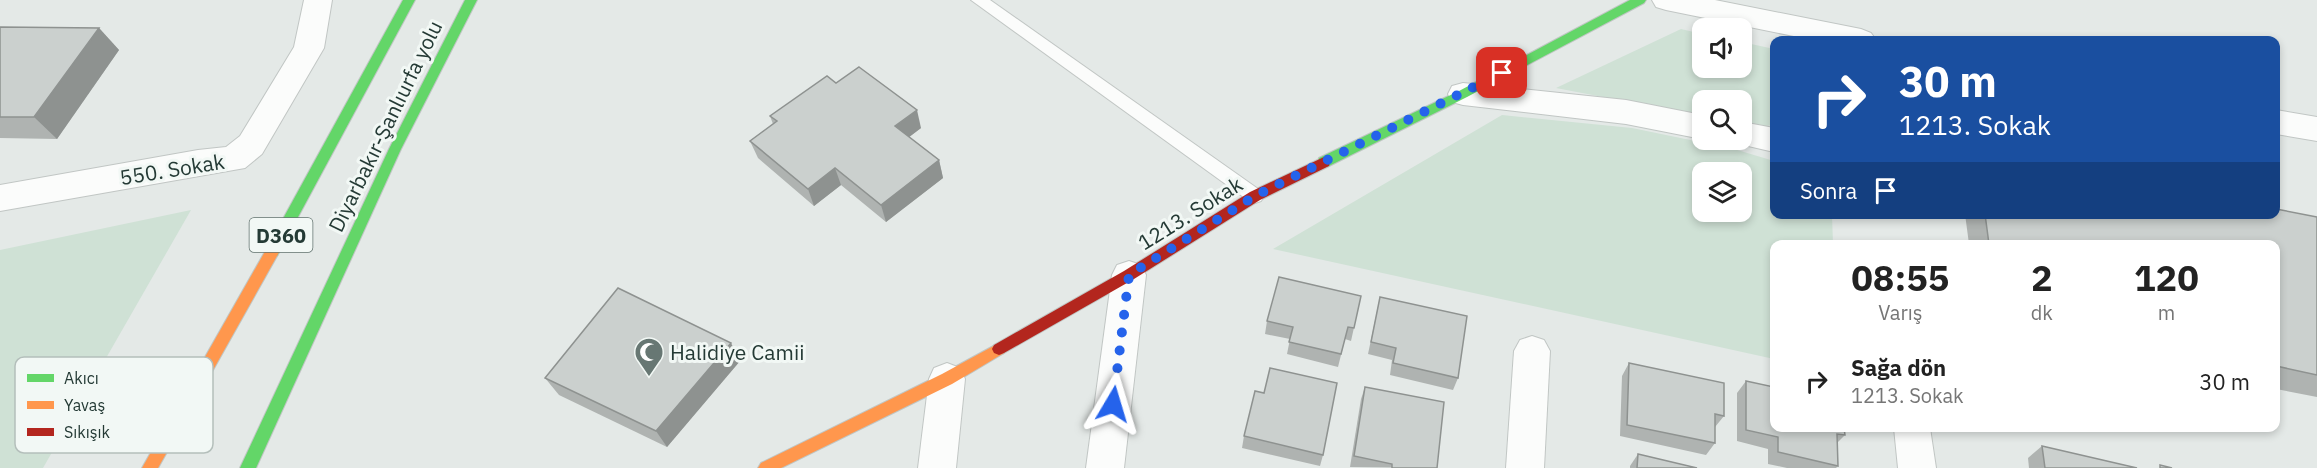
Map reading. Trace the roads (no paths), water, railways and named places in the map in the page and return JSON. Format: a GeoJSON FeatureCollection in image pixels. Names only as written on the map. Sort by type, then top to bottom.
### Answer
{"type":"FeatureCollection","features":[{"type":"Feature","properties":{"kind":"main road","name":"Diyarbakır-Şanlıurfa yolu"},"geometry":{"type":"LineString","coordinates":[[213,358],[409,0]]}},
{"type":"Feature","properties":{"kind":"main road","name":"Diyarbakır-Şanlıurfa yolu"},"geometry":{"type":"LineString","coordinates":[[248,468],[395,149],[471,0]]}},
{"type":"Feature","properties":{"kind":"main road","name":"1213. Sokak"},"geometry":{"type":"LineString","coordinates":[[766,468],[947,380],[1129,275],[1255,196],[1463,94],[1640,0]]}},
{"type":"Feature","properties":{"kind":"main road","name":"Diyarbakır-Şanlıurfa yolu"},"geometry":{"type":"LineString","coordinates":[[150,468],[159,453]]}},
{"type":"Feature","properties":{"kind":"street","name":"550. Sokak"},"geometry":{"type":"LineString","coordinates":[[0,198],[198,162],[234,159],[251,145],[309,48],[318,0]]}},
{"type":"Feature","properties":{"kind":"street"},"geometry":{"type":"LineString","coordinates":[[1666,0],[1842,36]]}},
{"type":"Feature","properties":{"kind":"street"},"geometry":{"type":"LineString","coordinates":[[1463,94],[1626,112],[1692,125]]}},
{"type":"Feature","properties":{"kind":"street"},"geometry":{"type":"LineString","coordinates":[[2280,123],[2317,129]]}},
{"type":"Feature","properties":{"kind":"street"},"geometry":{"type":"LineString","coordinates":[[1752,136],[1770,139]]}},
{"type":"Feature","properties":{"kind":"street"},"geometry":{"type":"LineString","coordinates":[[1106,468],[1129,275]]}},
{"type":"Feature","properties":{"kind":"street"},"geometry":{"type":"LineString","coordinates":[[1525,468],[1532,351]]}},
{"type":"Feature","properties":{"kind":"street"},"geometry":{"type":"LineString","coordinates":[[937,468],[947,380]]}},
{"type":"Feature","properties":{"kind":"street"},"geometry":{"type":"LineString","coordinates":[[1912,432],[1917,468]]}},
{"type":"Feature","properties":{"kind":"lane"},"geometry":{"type":"LineString","coordinates":[[979,0],[1255,196]]}},
{"type":"Feature","properties":{"kind":"place","name":"Halidiye Camii"},"geometry":{"type":"Point","coordinates":[649,378]}}]}
